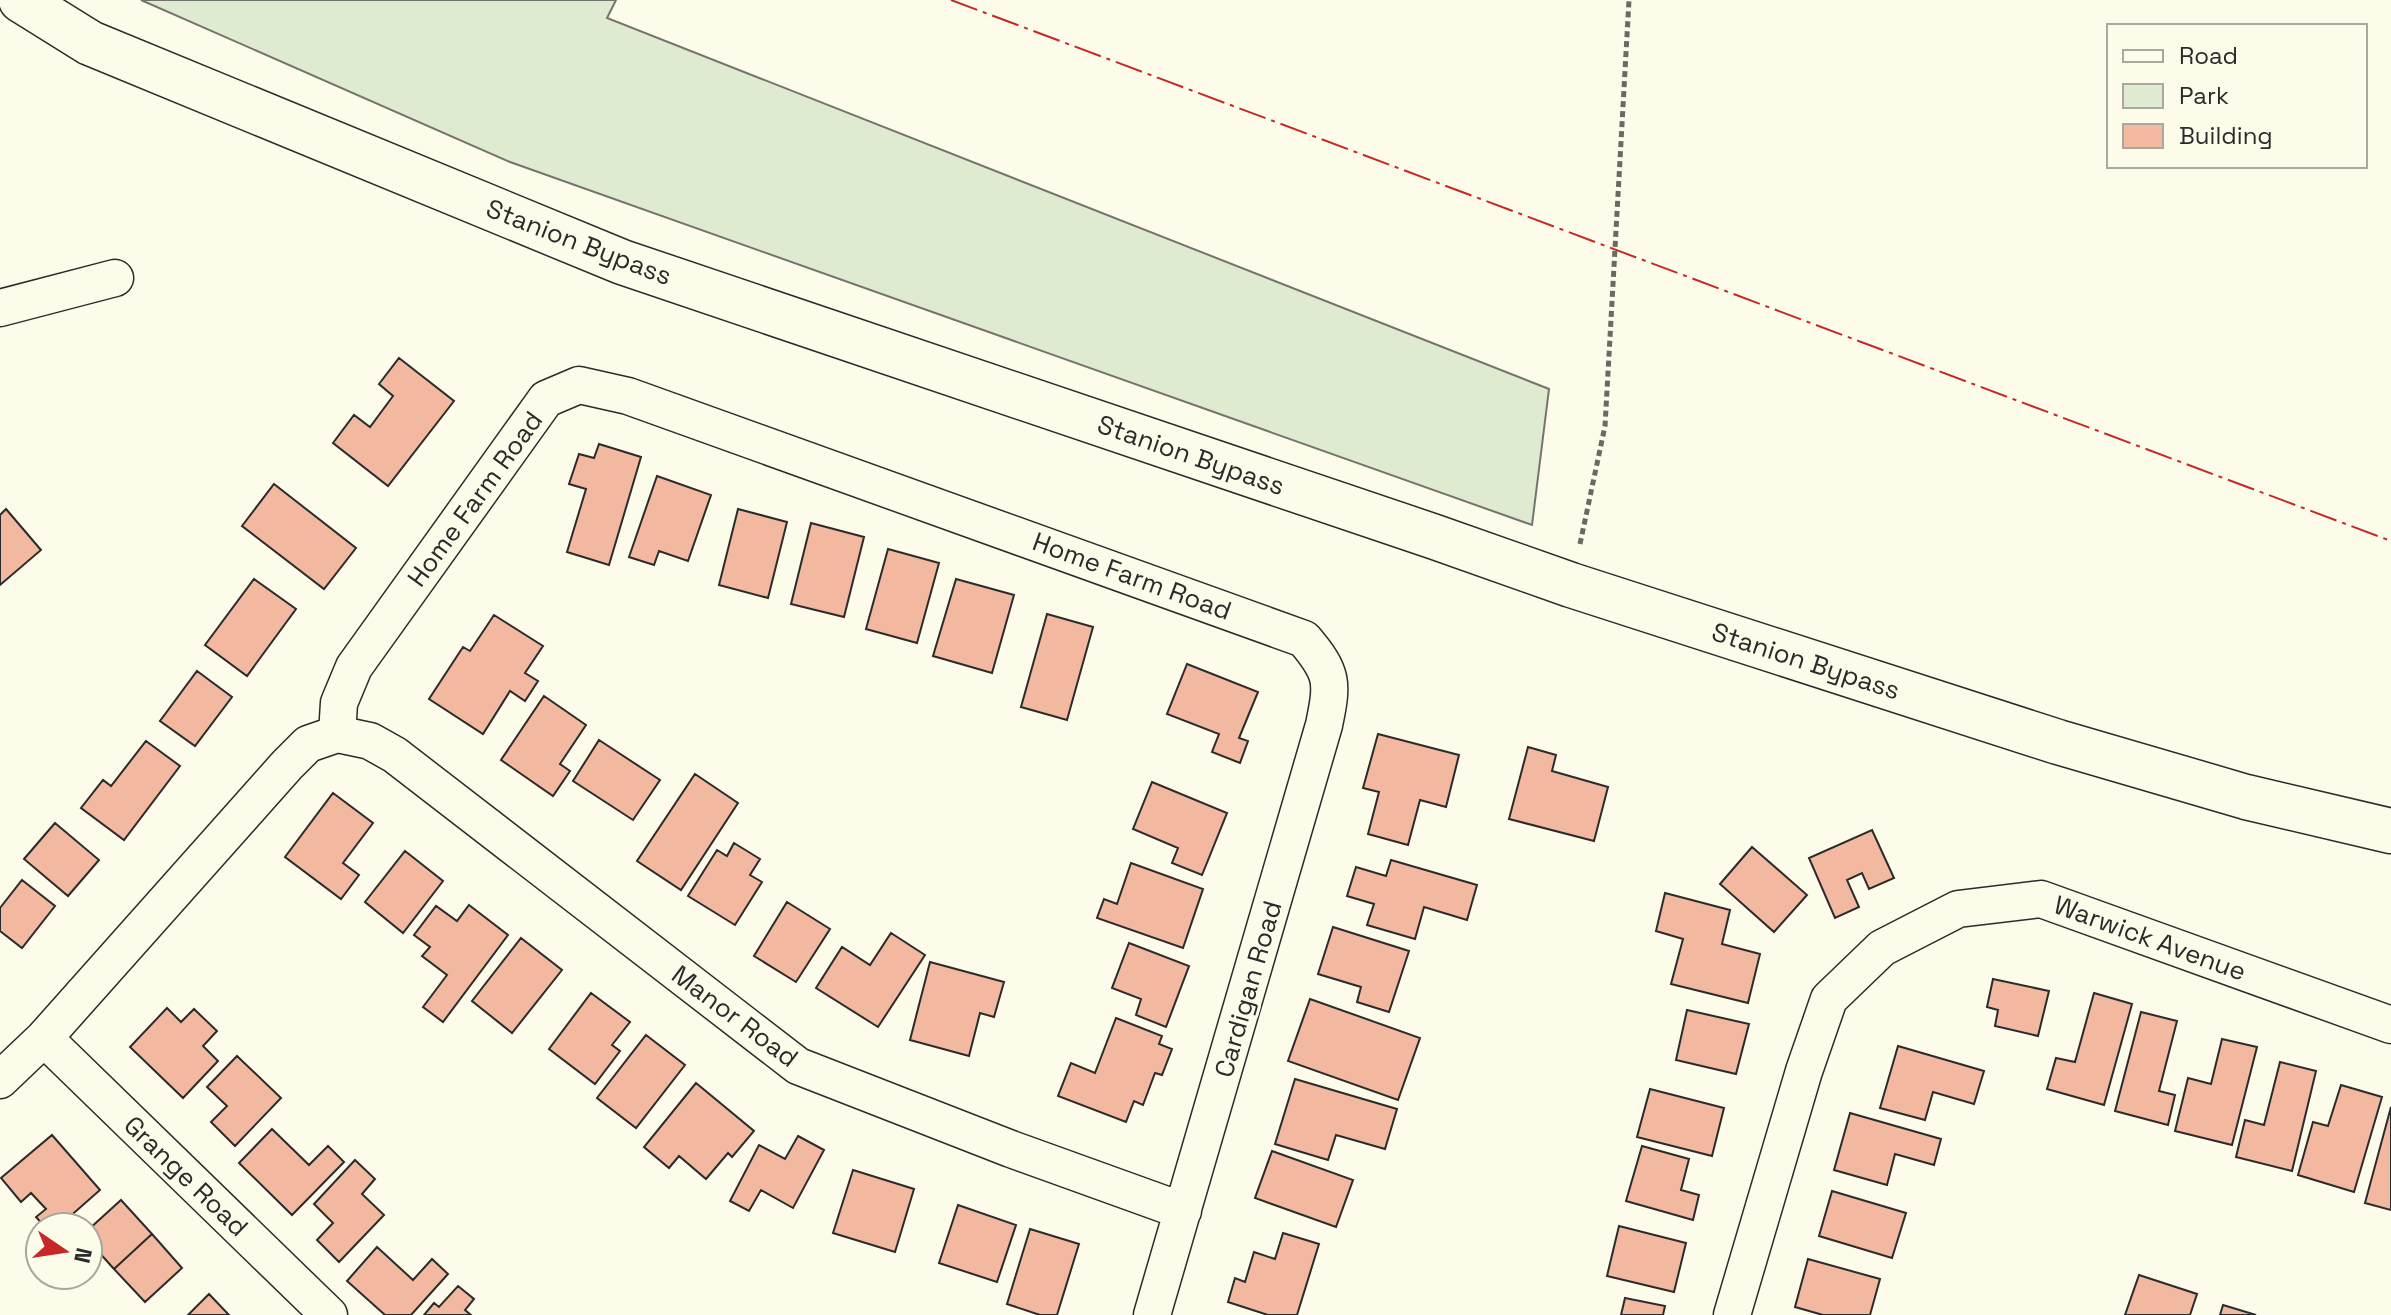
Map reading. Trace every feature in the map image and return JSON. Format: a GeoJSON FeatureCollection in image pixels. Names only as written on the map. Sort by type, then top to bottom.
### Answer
{"type":"FeatureCollection","features":[{"type":"Feature","properties":{"kind":"main road","name":"Stanion Bypass"},"geometry":{"type":"LineString","coordinates":[[21,0],[90,43],[622,262],[1571,585],[2058,742],[2246,797],[2391,831]]}},
{"type":"Feature","properties":{"kind":"street"},"geometry":{"type":"LineString","coordinates":[[0,308],[115,278]]}},
{"type":"Feature","properties":{"kind":"street","name":"Home Farm Road"},"geometry":{"type":"LineString","coordinates":[[337,734],[339,703],[354,667],[546,399],[579,385],[628,396],[1277,628],[1304,639],[1323,662]]}},
{"type":"Feature","properties":{"kind":"street","name":"Cardigan Road"},"geometry":{"type":"LineString","coordinates":[[1152,1315],[1324,725],[1331,693],[1323,662]]}},
{"type":"Feature","properties":{"kind":"street"},"geometry":{"type":"LineString","coordinates":[[0,1080],[44,1038],[287,765],[308,744],[337,734]]}},
{"type":"Feature","properties":{"kind":"street","name":"Manor Road"},"geometry":{"type":"LineString","coordinates":[[337,734],[370,741],[395,755],[798,1066],[1011,1149],[1183,1211]]}},
{"type":"Feature","properties":{"kind":"street","name":"Warwick Avenue"},"geometry":{"type":"LineString","coordinates":[[1732,1315],[1804,1071],[1829,999],[1882,948],[1958,909],[2041,899],[2391,1025]]}},
{"type":"Feature","properties":{"kind":"street","name":"Grange Road"},"geometry":{"type":"LineString","coordinates":[[44,1038],[329,1315]]}},
{"type":"Feature","properties":{"kind":"path"},"geometry":{"type":"LineString","coordinates":[[1571,585],[1605,426],[1629,0]]}},
{"type":"Feature","properties":{"kind":"green space"},"geometry":{"type":"Polygon","coordinates":[[[141,0],[616,0],[607,18],[1549,389],[1532,525],[510,162],[141,0]]]}},
{"type":"Feature","properties":{"kind":"building"},"geometry":{"type":"Polygon","coordinates":[[[399,358],[454,401],[388,486],[333,443],[354,415],[370,427],[393,396],[379,384],[399,358]]]}},
{"type":"Feature","properties":{"kind":"building"},"geometry":{"type":"Polygon","coordinates":[[[599,444],[641,457],[609,565],[567,552],[586,489],[569,484],[579,454],[594,458],[599,444]]]}},
{"type":"Feature","properties":{"kind":"building"},"geometry":{"type":"Polygon","coordinates":[[[657,476],[711,495],[688,561],[659,551],[654,565],[629,557],[657,476]]]}},
{"type":"Feature","properties":{"kind":"building"},"geometry":{"type":"Polygon","coordinates":[[[274,484],[356,548],[324,589],[242,526],[274,484]]]}},
{"type":"Feature","properties":{"kind":"building"},"geometry":{"type":"Polygon","coordinates":[[[6,509],[41,550],[0,585],[0,515],[6,509]]]}},
{"type":"Feature","properties":{"kind":"building"},"geometry":{"type":"Polygon","coordinates":[[[738,509],[787,522],[768,598],[719,585],[738,509]]]}},
{"type":"Feature","properties":{"kind":"building"},"geometry":{"type":"Polygon","coordinates":[[[811,523],[864,537],[844,617],[791,604],[811,523]]]}},
{"type":"Feature","properties":{"kind":"building"},"geometry":{"type":"Polygon","coordinates":[[[888,549],[939,563],[917,643],[866,629],[888,549]]]}},
{"type":"Feature","properties":{"kind":"building"},"geometry":{"type":"Polygon","coordinates":[[[254,579],[296,609],[247,676],[205,645],[254,579]]]}},
{"type":"Feature","properties":{"kind":"building"},"geometry":{"type":"Polygon","coordinates":[[[956,579],[1014,595],[992,673],[933,656],[956,579]]]}},
{"type":"Feature","properties":{"kind":"building"},"geometry":{"type":"Polygon","coordinates":[[[1047,614],[1093,627],[1067,720],[1021,707],[1047,614]]]}},
{"type":"Feature","properties":{"kind":"building"},"geometry":{"type":"Polygon","coordinates":[[[494,615],[543,646],[525,673],[538,681],[525,701],[510,691],[483,734],[429,699],[463,647],[470,651],[494,615]]]}},
{"type":"Feature","properties":{"kind":"building"},"geometry":{"type":"Polygon","coordinates":[[[1187,664],[1258,692],[1239,738],[1248,741],[1240,763],[1212,752],[1219,734],[1167,714],[1187,664]]]}},
{"type":"Feature","properties":{"kind":"building"},"geometry":{"type":"Polygon","coordinates":[[[197,671],[232,697],[195,746],[160,721],[197,671]]]}},
{"type":"Feature","properties":{"kind":"building"},"geometry":{"type":"Polygon","coordinates":[[[544,696],[586,725],[560,764],[570,771],[553,796],[501,760],[544,696]]]}},
{"type":"Feature","properties":{"kind":"building"},"geometry":{"type":"Polygon","coordinates":[[[1378,734],[1459,755],[1446,807],[1420,800],[1408,845],[1368,834],[1379,792],[1363,788],[1378,734]]]}},
{"type":"Feature","properties":{"kind":"building"},"geometry":{"type":"Polygon","coordinates":[[[599,740],[660,780],[633,820],[573,781],[599,740]]]}},
{"type":"Feature","properties":{"kind":"building"},"geometry":{"type":"Polygon","coordinates":[[[146,741],[180,766],[124,840],[81,808],[103,780],[111,786],[146,741]]]}},
{"type":"Feature","properties":{"kind":"building"},"geometry":{"type":"Polygon","coordinates":[[[1528,747],[1556,755],[1552,771],[1608,787],[1594,841],[1509,819],[1528,747]]]}},
{"type":"Feature","properties":{"kind":"building"},"geometry":{"type":"Polygon","coordinates":[[[695,774],[738,803],[681,890],[637,861],[695,774]]]}},
{"type":"Feature","properties":{"kind":"building"},"geometry":{"type":"Polygon","coordinates":[[[1152,782],[1227,813],[1202,875],[1172,863],[1178,848],[1133,829],[1152,782]]]}},
{"type":"Feature","properties":{"kind":"building"},"geometry":{"type":"Polygon","coordinates":[[[333,793],[373,823],[343,863],[359,875],[341,899],[285,857],[333,793]]]}},
{"type":"Feature","properties":{"kind":"building"},"geometry":{"type":"Polygon","coordinates":[[[55,823],[99,860],[68,896],[24,859],[55,823]]]}},
{"type":"Feature","properties":{"kind":"building"},"geometry":{"type":"Polygon","coordinates":[[[1872,830],[1894,878],[1869,889],[1862,873],[1847,880],[1859,907],[1835,918],[1809,858],[1872,830]]]}},
{"type":"Feature","properties":{"kind":"building"},"geometry":{"type":"Polygon","coordinates":[[[734,843],[760,859],[750,875],[762,882],[735,925],[688,896],[717,850],[727,856],[734,843]]]}},
{"type":"Feature","properties":{"kind":"building"},"geometry":{"type":"Polygon","coordinates":[[[1752,847],[1807,895],[1774,932],[1720,884],[1752,847]]]}},
{"type":"Feature","properties":{"kind":"building"},"geometry":{"type":"Polygon","coordinates":[[[405,851],[443,881],[403,933],[365,902],[405,851]]]}},
{"type":"Feature","properties":{"kind":"building"},"geometry":{"type":"Polygon","coordinates":[[[1391,860],[1477,885],[1467,920],[1424,907],[1415,939],[1367,925],[1374,904],[1347,896],[1356,867],[1386,876],[1391,860]]]}},
{"type":"Feature","properties":{"kind":"building"},"geometry":{"type":"Polygon","coordinates":[[[1131,863],[1203,889],[1183,948],[1097,918],[1104,899],[1117,904],[1131,863]]]}},
{"type":"Feature","properties":{"kind":"building"},"geometry":{"type":"Polygon","coordinates":[[[22,880],[55,906],[22,948],[0,931],[0,908],[22,880]]]}},
{"type":"Feature","properties":{"kind":"building"},"geometry":{"type":"Polygon","coordinates":[[[1665,893],[1730,910],[1722,944],[1760,954],[1748,1003],[1671,984],[1683,939],[1656,931],[1665,893]]]}},
{"type":"Feature","properties":{"kind":"building"},"geometry":{"type":"Polygon","coordinates":[[[787,902],[830,929],[796,982],[754,956],[787,902]]]}},
{"type":"Feature","properties":{"kind":"building"},"geometry":{"type":"Polygon","coordinates":[[[469,905],[508,935],[443,1022],[423,1007],[447,975],[422,956],[430,947],[414,935],[436,906],[457,921],[469,905]]]}},
{"type":"Feature","properties":{"kind":"building"},"geometry":{"type":"Polygon","coordinates":[[[1333,927],[1409,951],[1389,1012],[1357,1002],[1361,987],[1318,974],[1333,927]]]}},
{"type":"Feature","properties":{"kind":"building"},"geometry":{"type":"Polygon","coordinates":[[[891,933],[925,955],[878,1027],[816,988],[842,947],[870,965],[891,933]]]}},
{"type":"Feature","properties":{"kind":"building"},"geometry":{"type":"Polygon","coordinates":[[[521,938],[562,970],[512,1033],[472,1001],[521,938]]]}},
{"type":"Feature","properties":{"kind":"building"},"geometry":{"type":"Polygon","coordinates":[[[1129,943],[1189,966],[1166,1027],[1136,1015],[1141,999],[1112,988],[1129,943]]]}},
{"type":"Feature","properties":{"kind":"building"},"geometry":{"type":"Polygon","coordinates":[[[930,962],[1004,982],[994,1017],[980,1013],[969,1056],[910,1040],[930,962]]]}},
{"type":"Feature","properties":{"kind":"building"},"geometry":{"type":"Polygon","coordinates":[[[1993,979],[2049,991],[2038,1036],[1995,1026],[1998,1010],[1987,1007],[1993,979]]]}},
{"type":"Feature","properties":{"kind":"building"},"geometry":{"type":"Polygon","coordinates":[[[591,993],[630,1022],[612,1045],[620,1051],[595,1084],[549,1049],[591,993]]]}},
{"type":"Feature","properties":{"kind":"building"},"geometry":{"type":"Polygon","coordinates":[[[2094,993],[2132,1004],[2104,1105],[2047,1089],[2056,1058],[2075,1062],[2094,993]]]}},
{"type":"Feature","properties":{"kind":"building"},"geometry":{"type":"Polygon","coordinates":[[[1310,999],[1420,1038],[1398,1100],[1288,1061],[1310,999]]]}},
{"type":"Feature","properties":{"kind":"building"},"geometry":{"type":"Polygon","coordinates":[[[167,1008],[181,1022],[194,1009],[217,1031],[203,1046],[218,1061],[183,1098],[130,1047],[167,1008]]]}},
{"type":"Feature","properties":{"kind":"building"},"geometry":{"type":"Polygon","coordinates":[[[1687,1010],[1749,1024],[1736,1074],[1676,1060],[1687,1010]]]}},
{"type":"Feature","properties":{"kind":"building"},"geometry":{"type":"Polygon","coordinates":[[[2141,1012],[2177,1021],[2159,1091],[2175,1095],[2168,1125],[2115,1111],[2141,1012]]]}},
{"type":"Feature","properties":{"kind":"building"},"geometry":{"type":"Polygon","coordinates":[[[1116,1018],[1162,1036],[1159,1044],[1172,1049],[1162,1075],[1155,1073],[1143,1105],[1134,1101],[1126,1122],[1058,1096],[1071,1063],[1095,1073],[1116,1018]]]}},
{"type":"Feature","properties":{"kind":"building"},"geometry":{"type":"Polygon","coordinates":[[[646,1035],[685,1065],[636,1128],[597,1098],[646,1035]]]}},
{"type":"Feature","properties":{"kind":"building"},"geometry":{"type":"Polygon","coordinates":[[[2222,1039],[2257,1047],[2232,1145],[2175,1131],[2188,1078],[2211,1084],[2222,1039]]]}},
{"type":"Feature","properties":{"kind":"building"},"geometry":{"type":"Polygon","coordinates":[[[1898,1046],[1984,1071],[1974,1104],[1933,1092],[1925,1120],[1880,1108],[1898,1046]]]}},
{"type":"Feature","properties":{"kind":"building"},"geometry":{"type":"Polygon","coordinates":[[[237,1056],[281,1098],[235,1146],[211,1122],[227,1106],[207,1087],[237,1056]]]}},
{"type":"Feature","properties":{"kind":"building"},"geometry":{"type":"Polygon","coordinates":[[[2280,1062],[2316,1071],[2292,1171],[2236,1157],[2245,1120],[2264,1125],[2280,1062]]]}},
{"type":"Feature","properties":{"kind":"building"},"geometry":{"type":"Polygon","coordinates":[[[1295,1079],[1397,1109],[1385,1149],[1336,1135],[1328,1160],[1275,1144],[1295,1079]]]}},
{"type":"Feature","properties":{"kind":"building"},"geometry":{"type":"Polygon","coordinates":[[[696,1083],[754,1131],[732,1157],[728,1153],[706,1179],[679,1156],[669,1168],[644,1147],[696,1083]]]}},
{"type":"Feature","properties":{"kind":"building"},"geometry":{"type":"Polygon","coordinates":[[[2341,1085],[2382,1097],[2354,1192],[2298,1175],[2313,1122],[2328,1126],[2341,1085]]]}},
{"type":"Feature","properties":{"kind":"building"},"geometry":{"type":"Polygon","coordinates":[[[1650,1089],[1724,1108],[1712,1156],[1637,1137],[1650,1089]]]}},
{"type":"Feature","properties":{"kind":"building"},"geometry":{"type":"Polygon","coordinates":[[[2391,1107],[2391,1210],[2365,1203],[2391,1107]]]}},
{"type":"Feature","properties":{"kind":"building"},"geometry":{"type":"Polygon","coordinates":[[[1850,1113],[1941,1139],[1934,1165],[1895,1154],[1887,1185],[1834,1170],[1850,1113]]]}},
{"type":"Feature","properties":{"kind":"building"},"geometry":{"type":"Polygon","coordinates":[[[272,1129],[309,1165],[328,1146],[344,1162],[292,1215],[239,1163],[272,1129]]]}},
{"type":"Feature","properties":{"kind":"building"},"geometry":{"type":"Polygon","coordinates":[[[52,1135],[100,1190],[76,1211],[44,1211],[46,1209],[31,1193],[21,1202],[1,1178],[52,1135]]]}},
{"type":"Feature","properties":{"kind":"building"},"geometry":{"type":"Polygon","coordinates":[[[798,1136],[824,1150],[793,1208],[761,1190],[749,1211],[730,1201],[759,1145],[785,1159],[798,1136]]]}},
{"type":"Feature","properties":{"kind":"building"},"geometry":{"type":"Polygon","coordinates":[[[1642,1146],[1689,1159],[1681,1190],[1699,1195],[1693,1220],[1626,1201],[1642,1146]]]}},
{"type":"Feature","properties":{"kind":"building"},"geometry":{"type":"Polygon","coordinates":[[[1272,1151],[1353,1180],[1336,1227],[1255,1198],[1272,1151]]]}},
{"type":"Feature","properties":{"kind":"building"},"geometry":{"type":"Polygon","coordinates":[[[355,1160],[375,1179],[362,1194],[384,1215],[339,1262],[317,1240],[333,1223],[314,1204],[355,1160]]]}},
{"type":"Feature","properties":{"kind":"building"},"geometry":{"type":"Polygon","coordinates":[[[853,1170],[914,1189],[895,1252],[833,1233],[853,1170]]]}},
{"type":"Feature","properties":{"kind":"building"},"geometry":{"type":"Polygon","coordinates":[[[1832,1191],[1906,1213],[1892,1258],[1819,1236],[1832,1191]]]}},
{"type":"Feature","properties":{"kind":"building"},"geometry":{"type":"Polygon","coordinates":[[[121,1200],[152,1234],[114,1269],[104,1258],[104,1215],[121,1200]]]}},
{"type":"Feature","properties":{"kind":"building"},"geometry":{"type":"Polygon","coordinates":[[[958,1205],[1016,1225],[997,1282],[939,1263],[958,1205]]]}},
{"type":"Feature","properties":{"kind":"building"},"geometry":{"type":"Polygon","coordinates":[[[1619,1226],[1686,1243],[1674,1292],[1607,1276],[1619,1226]]]}},
{"type":"Feature","properties":{"kind":"building"},"geometry":{"type":"Polygon","coordinates":[[[1030,1229],[1079,1244],[1057,1315],[1040,1315],[1007,1304],[1030,1229]]]}},
{"type":"Feature","properties":{"kind":"building"},"geometry":{"type":"Polygon","coordinates":[[[1283,1233],[1319,1244],[1297,1315],[1268,1315],[1228,1302],[1235,1278],[1245,1282],[1254,1252],[1275,1259],[1283,1233]]]}},
{"type":"Feature","properties":{"kind":"building"},"geometry":{"type":"Polygon","coordinates":[[[152,1234],[182,1268],[145,1302],[114,1269],[152,1234]]]}},
{"type":"Feature","properties":{"kind":"building"},"geometry":{"type":"Polygon","coordinates":[[[377,1247],[413,1280],[432,1259],[448,1274],[411,1315],[385,1315],[347,1281],[377,1247]]]}},
{"type":"Feature","properties":{"kind":"building"},"geometry":{"type":"Polygon","coordinates":[[[1808,1259],[1880,1279],[1870,1315],[1823,1315],[1795,1307],[1808,1259]]]}},
{"type":"Feature","properties":{"kind":"building"},"geometry":{"type":"Polygon","coordinates":[[[2139,1275],[2197,1294],[2190,1315],[2125,1315],[2139,1275]]]}},
{"type":"Feature","properties":{"kind":"building"},"geometry":{"type":"Polygon","coordinates":[[[458,1286],[474,1299],[465,1310],[471,1315],[424,1315],[434,1303],[439,1307],[458,1286]]]}},
{"type":"Feature","properties":{"kind":"building"},"geometry":{"type":"Polygon","coordinates":[[[209,1294],[229,1315],[188,1315],[209,1294]]]}},
{"type":"Feature","properties":{"kind":"building"},"geometry":{"type":"Polygon","coordinates":[[[1625,1298],[1665,1306],[1663,1315],[1621,1315],[1625,1298]]]}},
{"type":"Feature","properties":{"kind":"building"},"geometry":{"type":"Polygon","coordinates":[[[2223,1305],[2256,1315],[2220,1315],[2223,1305]]]}},
{"type":"Feature","properties":{"kind":"power"},"geometry":{"type":"LineString","coordinates":[[951,0],[2391,541]]}}]}
